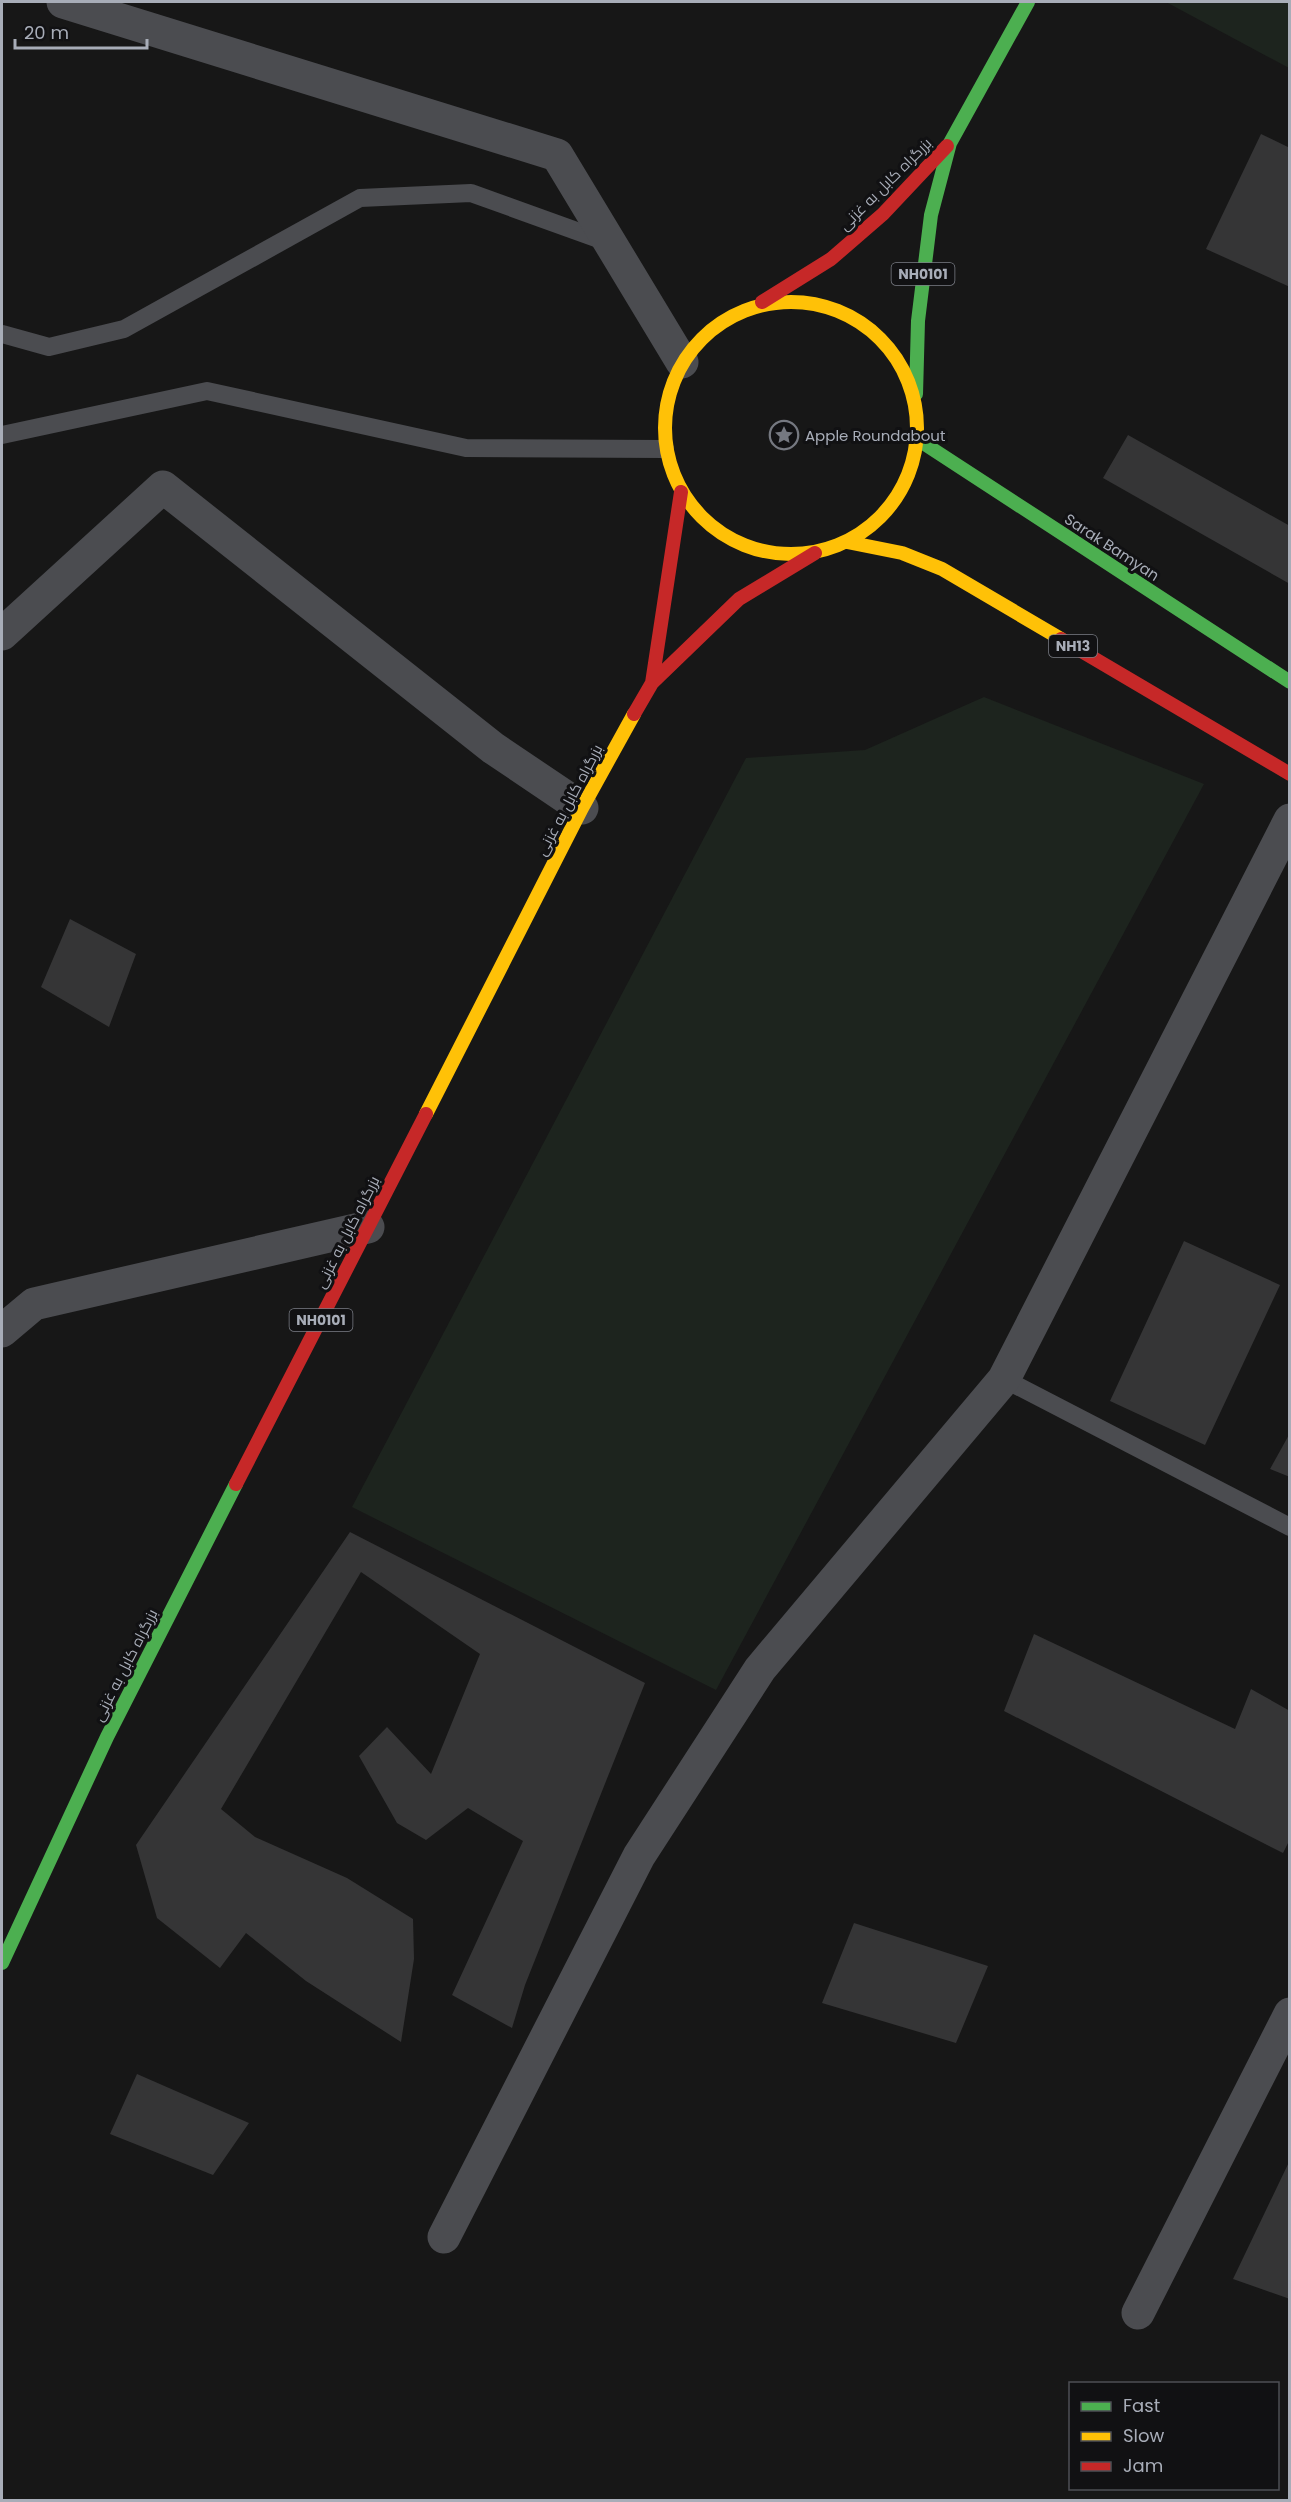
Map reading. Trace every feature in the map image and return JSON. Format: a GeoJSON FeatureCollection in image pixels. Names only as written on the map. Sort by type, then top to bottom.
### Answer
{"type":"FeatureCollection","features":[{"type":"Feature","properties":{"kind":"main road","name":"بزرگراه کابل به غزنی"},"geometry":{"type":"LineString","coordinates":[[916,407],[918,321],[930,215],[950,143],[1028,2]]}},
{"type":"Feature","properties":{"kind":"main road","name":"بزرگراه کابل به غزنی"},"geometry":{"type":"LineString","coordinates":[[753,307],[831,259],[883,214],[950,143]]}},
{"type":"Feature","properties":{"kind":"main road","name":"NH0101"},"geometry":{"type":"LineString","coordinates":[[796,302],[838,310],[875,333],[902,367],[916,407],[917,439],[906,480],[882,516],[847,542],[815,553],[776,554],[738,544],[705,522],[681,492],[665,449],[666,404],[682,362],[712,328],[753,307],[796,302]]}},
{"type":"Feature","properties":{"kind":"main road","name":"Sarak Bamyan"},"geometry":{"type":"LineString","coordinates":[[917,439],[1290,682]]}},
{"type":"Feature","properties":{"kind":"main road","name":"بزرگراه کابل به غزنی"},"geometry":{"type":"LineString","coordinates":[[652,682],[681,492]]}},
{"type":"Feature","properties":{"kind":"main road","name":"NH13"},"geometry":{"type":"LineString","coordinates":[[847,542],[902,552],[942,569],[1290,774]]}},
{"type":"Feature","properties":{"kind":"main road","name":"بزرگراه کابل به غزنی"},"geometry":{"type":"LineString","coordinates":[[2,1964],[107,1737],[582,808],[652,682],[739,599],[815,553]]}},
{"type":"Feature","properties":{"kind":"street"},"geometry":{"type":"LineString","coordinates":[[63,2],[557,155],[682,362]]}},
{"type":"Feature","properties":{"kind":"street"},"geometry":{"type":"LineString","coordinates":[[2,634],[163,488],[493,748],[582,808]]}},
{"type":"Feature","properties":{"kind":"street"},"geometry":{"type":"LineString","coordinates":[[444,2237],[639,1856],[760,1668],[1004,1379],[1290,820]]}},
{"type":"Feature","properties":{"kind":"street"},"geometry":{"type":"LineString","coordinates":[[2,1331],[34,1304],[368,1227]]}},
{"type":"Feature","properties":{"kind":"street"},"geometry":{"type":"LineString","coordinates":[[1138,2313],[1290,2014]]}},
{"type":"Feature","properties":{"kind":"lane"},"geometry":{"type":"LineString","coordinates":[[2,334],[49,347],[124,329],[360,198],[471,193],[610,244]]}},
{"type":"Feature","properties":{"kind":"lane"},"geometry":{"type":"LineString","coordinates":[[2,435],[207,391],[466,448],[665,449]]}},
{"type":"Feature","properties":{"kind":"lane"},"geometry":{"type":"LineString","coordinates":[[1004,1379],[1290,1527]]}},
{"type":"Feature","properties":{"kind":"shaded area"},"geometry":{"type":"Polygon","coordinates":[[[1166,2],[1289,2],[1289,68],[1166,2]]]}},
{"type":"Feature","properties":{"kind":"shaded area"},"geometry":{"type":"Polygon","coordinates":[[[984,697],[1204,784],[716,1690],[352,1507],[746,758],[865,750],[984,697]]]}},
{"type":"Feature","properties":{"kind":"building"},"geometry":{"type":"Polygon","coordinates":[[[1261,134],[1290,148],[1290,287],[1206,249],[1261,134]]]}},
{"type":"Feature","properties":{"kind":"building"},"geometry":{"type":"Polygon","coordinates":[[[1128,435],[1290,526],[1290,584],[1103,478],[1128,435]]]}},
{"type":"Feature","properties":{"kind":"building"},"geometry":{"type":"Polygon","coordinates":[[[70,919],[136,954],[109,1027],[41,987],[70,919]]]}},
{"type":"Feature","properties":{"kind":"building"},"geometry":{"type":"Polygon","coordinates":[[[1184,1241],[1280,1285],[1205,1445],[1110,1401],[1184,1241]]]}},
{"type":"Feature","properties":{"kind":"building"},"geometry":{"type":"Polygon","coordinates":[[[1290,1433],[1290,1477],[1270,1469],[1290,1433]]]}},
{"type":"Feature","properties":{"kind":"building"},"geometry":{"type":"Polygon","coordinates":[[[350,1532],[645,1683],[525,1985],[512,2028],[452,1995],[523,1841],[468,1808],[426,1840],[397,1823],[359,1756],[387,1727],[431,1774],[480,1654],[361,1572],[221,1809],[255,1837],[347,1878],[413,1919],[414,1959],[401,2042],[306,1981],[246,1933],[220,1968],[157,1918],[136,1845],[350,1532]]]}},
{"type":"Feature","properties":{"kind":"building"},"geometry":{"type":"Polygon","coordinates":[[[1034,1634],[1235,1729],[1251,1689],[1290,1711],[1290,1839],[1283,1853],[1004,1711],[1034,1634]]]}},
{"type":"Feature","properties":{"kind":"building"},"geometry":{"type":"Polygon","coordinates":[[[854,1923],[988,1966],[956,2043],[822,2003],[854,1923]]]}},
{"type":"Feature","properties":{"kind":"building"},"geometry":{"type":"Polygon","coordinates":[[[137,2074],[249,2123],[213,2175],[110,2134],[137,2074]]]}},
{"type":"Feature","properties":{"kind":"building"},"geometry":{"type":"Polygon","coordinates":[[[1290,2160],[1290,2299],[1233,2279],[1290,2160]]]}},
{"type":"Feature","properties":{"kind":"traffic: fast"},"geometry":{"type":"LineString","coordinates":[[916,394],[918,321],[931,215],[950,143],[1028,2]]}},
{"type":"Feature","properties":{"kind":"traffic: fast"},"geometry":{"type":"LineString","coordinates":[[917,439],[1290,682]]}},
{"type":"Feature","properties":{"kind":"traffic: fast"},"geometry":{"type":"LineString","coordinates":[[2,1963],[107,1737],[236,1484]]}},
{"type":"Feature","properties":{"kind":"traffic: slow"},"geometry":{"type":"LineString","coordinates":[[791,302],[816,305],[839,312],[861,323],[880,339],[896,358],[907,380],[914,403],[917,428],[914,453],[907,476],[896,498],[880,517],[861,533],[839,544],[816,551],[791,554],[766,551],[743,544],[721,533],[702,517],[686,498],[675,476],[668,453],[665,428],[668,403],[675,380],[686,358],[702,339],[721,323],[743,312],[766,305],[791,302]]}},
{"type":"Feature","properties":{"kind":"traffic: slow"},"geometry":{"type":"LineString","coordinates":[[847,542],[902,553],[942,569],[1061,639]]}},
{"type":"Feature","properties":{"kind":"traffic: slow"},"geometry":{"type":"LineString","coordinates":[[426,1114],[582,808],[634,714]]}},
{"type":"Feature","properties":{"kind":"traffic: jam"},"geometry":{"type":"LineString","coordinates":[[762,302],[831,259],[883,214],[947,146]]}},
{"type":"Feature","properties":{"kind":"traffic: jam"},"geometry":{"type":"LineString","coordinates":[[652,683],[681,492]]}},
{"type":"Feature","properties":{"kind":"traffic: jam"},"geometry":{"type":"LineString","coordinates":[[634,714],[652,683],[739,599],[815,553]]}},
{"type":"Feature","properties":{"kind":"traffic: jam"},"geometry":{"type":"LineString","coordinates":[[1061,639],[1290,774]]}},
{"type":"Feature","properties":{"kind":"traffic: jam"},"geometry":{"type":"LineString","coordinates":[[236,1484],[426,1114]]}},
{"type":"Feature","properties":{"kind":"place","name":"Apple Roundabout"},"geometry":{"type":"Point","coordinates":[784,435]}}]}
